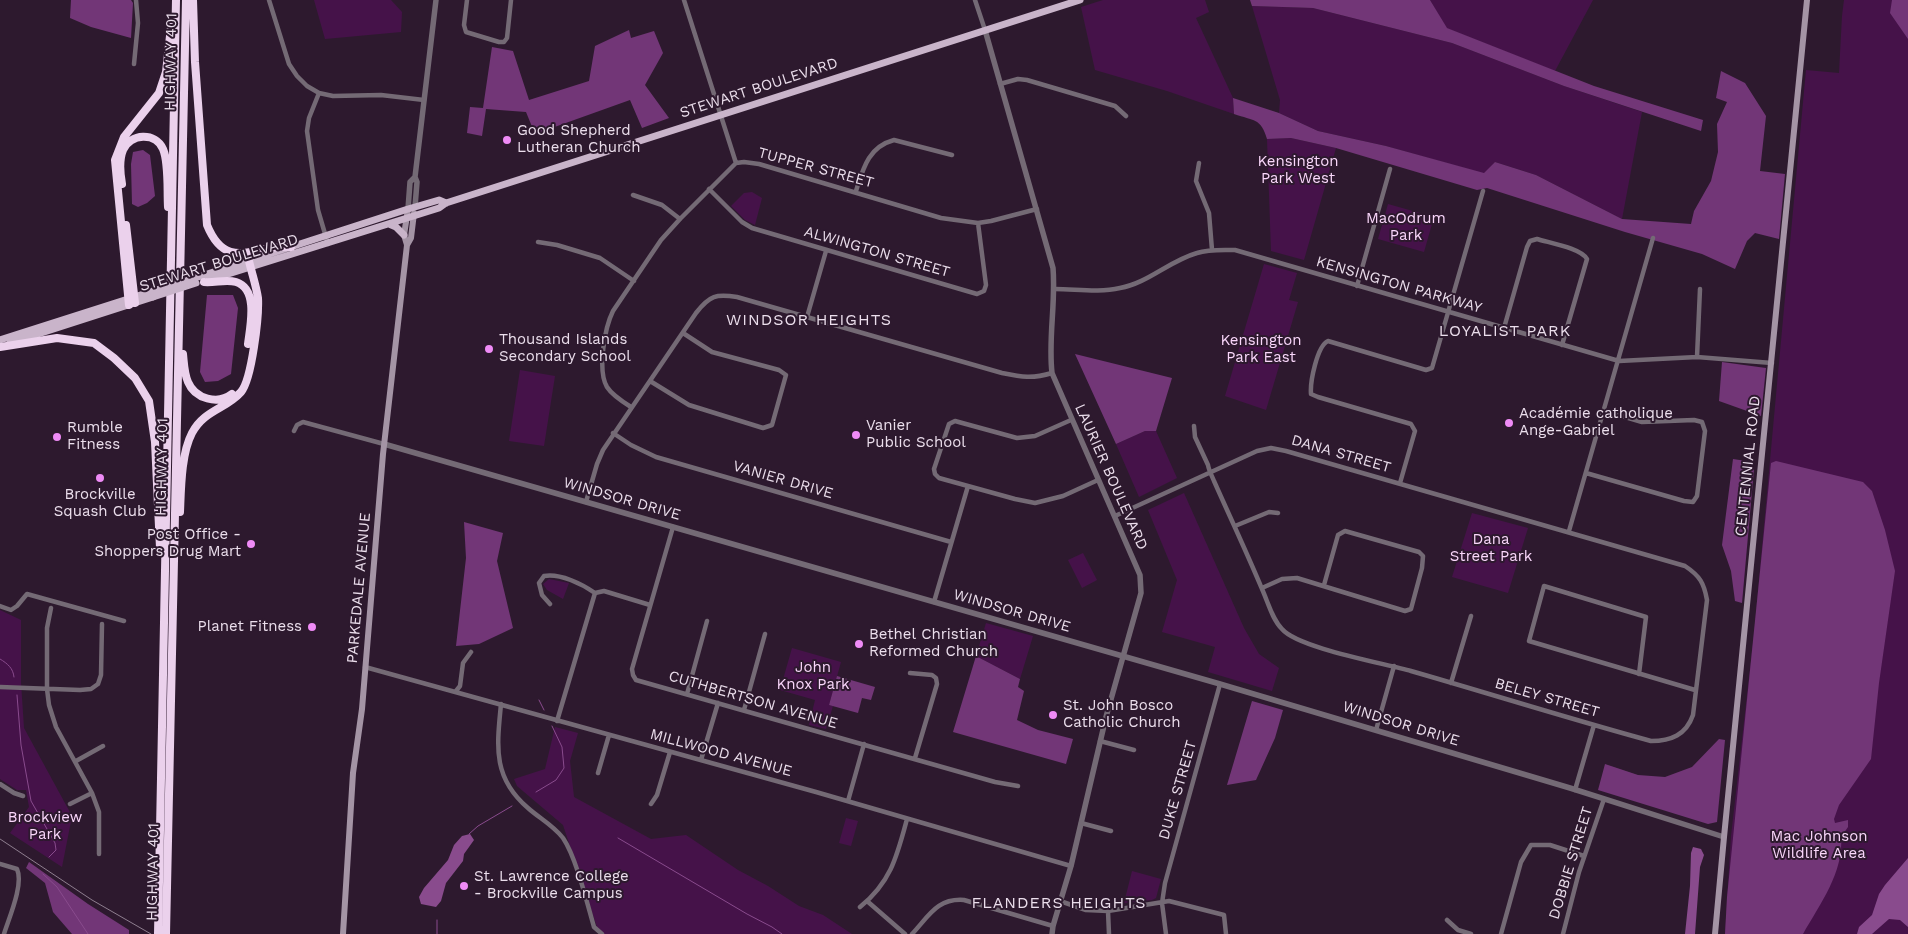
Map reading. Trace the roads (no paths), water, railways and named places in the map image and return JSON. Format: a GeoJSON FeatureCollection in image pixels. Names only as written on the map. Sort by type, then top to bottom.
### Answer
{"type":"FeatureCollection","features":[{"type":"Feature","properties":{"kind":"highway","name":"HIGHWAY 401"},"geometry":{"type":"LineString","coordinates":[[158,934],[175,0]]}},
{"type":"Feature","properties":{"kind":"highway"},"geometry":{"type":"LineString","coordinates":[[132,301],[115,160],[124,137],[150,106],[163,84],[175,0]]}},
{"type":"Feature","properties":{"kind":"highway","name":"HIGHWAY 401"},"geometry":{"type":"LineString","coordinates":[[166,934],[186,0]]}},
{"type":"Feature","properties":{"kind":"highway"},"geometry":{"type":"LineString","coordinates":[[193,0],[195,62],[207,225],[216,242],[225,250],[232,252],[243,254],[282,246],[291,247]]}},
{"type":"Feature","properties":{"kind":"highway"},"geometry":{"type":"LineString","coordinates":[[132,301],[121,159],[124,148],[134,138],[143,136],[153,138],[164,150],[168,217],[172,227]]}},
{"type":"Feature","properties":{"kind":"highway"},"geometry":{"type":"LineString","coordinates":[[174,556],[178,540],[182,485],[188,441],[199,422],[237,396],[248,380],[258,304],[250,264]]}},
{"type":"Feature","properties":{"kind":"highway"},"geometry":{"type":"LineString","coordinates":[[180,280],[183,299],[184,365],[188,382],[203,397],[216,400],[228,397],[242,384],[251,302],[246,290],[236,282],[198,281]]}},
{"type":"Feature","properties":{"kind":"highway"},"geometry":{"type":"LineString","coordinates":[[0,346],[57,338],[94,343],[114,358],[135,378],[149,400],[154,442],[160,587],[163,596]]}},
{"type":"Feature","properties":{"kind":"main road","name":"STEWART BOULEVARD"},"geometry":{"type":"LineString","coordinates":[[0,346],[153,294],[250,264],[328,244],[439,208],[446,203],[1080,0]]}},
{"type":"Feature","properties":{"kind":"main road","name":"CENTENNIAL ROAD"},"geometry":{"type":"LineString","coordinates":[[1716,934],[1807,0]]}},
{"type":"Feature","properties":{"kind":"main road","name":"STEWART BOULEVARD"},"geometry":{"type":"LineString","coordinates":[[250,264],[325,235],[411,208],[439,200],[446,203]]}},
{"type":"Feature","properties":{"kind":"main road","name":"PARKEDALE AVENUE"},"geometry":{"type":"LineString","coordinates":[[406,245],[411,238],[414,216],[411,208]]}},
{"type":"Feature","properties":{"kind":"main road","name":"PARKEDALE AVENUE"},"geometry":{"type":"LineString","coordinates":[[343,934],[353,773],[360,726],[384,444],[406,245],[404,235],[406,218],[411,208]]}},
{"type":"Feature","properties":{"kind":"main road"},"geometry":{"type":"LineString","coordinates":[[389,224],[396,227],[404,235]]}},
{"type":"Feature","properties":{"kind":"main road","name":"STEWART BOULEVARD"},"geometry":{"type":"LineString","coordinates":[[0,340],[132,301]]}},
{"type":"Feature","properties":{"kind":"street"},"geometry":{"type":"LineString","coordinates":[[134,64],[138,23],[136,0]]}},
{"type":"Feature","properties":{"kind":"street"},"geometry":{"type":"LineString","coordinates":[[269,0],[289,64],[307,86],[319,93],[333,96],[381,94],[424,100]]}},
{"type":"Feature","properties":{"kind":"street","name":"PARKEDALE AVENUE"},"geometry":{"type":"LineString","coordinates":[[411,208],[417,182],[415,177],[436,0]]}},
{"type":"Feature","properties":{"kind":"street"},"geometry":{"type":"LineString","coordinates":[[467,0],[464,25],[466,32],[499,42],[504,42],[507,38],[511,0]]}},
{"type":"Feature","properties":{"kind":"street"},"geometry":{"type":"LineString","coordinates":[[684,0],[736,163]]}},
{"type":"Feature","properties":{"kind":"street"},"geometry":{"type":"LineString","coordinates":[[975,0],[985,30]]}},
{"type":"Feature","properties":{"kind":"street","name":"LAURIER BOULEVARD"},"geometry":{"type":"LineString","coordinates":[[985,30],[1053,268],[1055,289],[1049,352],[1052,373],[1140,575],[1140,594],[1100,741],[1071,866],[1052,934]]}},
{"type":"Feature","properties":{"kind":"street"},"geometry":{"type":"LineString","coordinates":[[1000,84],[1018,79],[1027,80],[1115,106],[1126,116]]}},
{"type":"Feature","properties":{"kind":"street"},"geometry":{"type":"LineString","coordinates":[[319,93],[309,118],[307,131],[318,210],[328,244]]}},
{"type":"Feature","properties":{"kind":"street"},"geometry":{"type":"LineString","coordinates":[[856,191],[866,159],[885,142],[894,140],[952,155]]}},
{"type":"Feature","properties":{"kind":"street","name":"TUPPER STREET"},"geometry":{"type":"LineString","coordinates":[[631,406],[621,400],[607,387],[603,376],[608,322],[661,240],[708,189],[736,163],[759,164],[856,191],[941,218],[978,223],[991,222],[1037,209]]}},
{"type":"Feature","properties":{"kind":"street"},"geometry":{"type":"LineString","coordinates":[[1199,163],[1196,181],[1209,213],[1212,250]]}},
{"type":"Feature","properties":{"kind":"street"},"geometry":{"type":"LineString","coordinates":[[1357,286],[1390,169]]}},
{"type":"Feature","properties":{"kind":"street","name":"ALWINGTON STREET"},"geometry":{"type":"LineString","coordinates":[[708,189],[742,222],[752,228],[977,294],[984,292],[986,285],[978,223]]}},
{"type":"Feature","properties":{"kind":"street"},"geometry":{"type":"LineString","coordinates":[[1400,483],[1415,431],[1411,424],[1318,398],[1311,394],[1312,377],[1322,346],[1328,342],[1426,370],[1432,368],[1483,191]]}},
{"type":"Feature","properties":{"kind":"street"},"geometry":{"type":"LineString","coordinates":[[633,194],[662,205],[680,219]]}},
{"type":"Feature","properties":{"kind":"street"},"geometry":{"type":"LineString","coordinates":[[1569,532],[1653,238]]}},
{"type":"Feature","properties":{"kind":"street"},"geometry":{"type":"LineString","coordinates":[[1504,328],[1527,246],[1530,241],[1537,239],[1578,251],[1584,254],[1587,259],[1562,344]]}},
{"type":"Feature","properties":{"kind":"street"},"geometry":{"type":"LineString","coordinates":[[538,242],[557,245],[600,258],[634,281]]}},
{"type":"Feature","properties":{"kind":"street","name":"KENSINGTON PARKWAY"},"geometry":{"type":"LineString","coordinates":[[1055,289],[1107,290],[1120,288],[1134,284],[1177,260],[1197,253],[1212,250],[1235,250],[1619,361],[1697,357],[1772,363]]}},
{"type":"Feature","properties":{"kind":"street"},"geometry":{"type":"LineString","coordinates":[[807,317],[826,251]]}},
{"type":"Feature","properties":{"kind":"street"},"geometry":{"type":"LineString","coordinates":[[1697,357],[1700,290]]}},
{"type":"Feature","properties":{"kind":"street"},"geometry":{"type":"LineString","coordinates":[[586,502],[597,464],[613,433],[704,302],[718,295],[737,297],[1002,373],[1027,378],[1052,373]]}},
{"type":"Feature","properties":{"kind":"street"},"geometry":{"type":"LineString","coordinates":[[650,381],[689,405],[763,428],[772,425],[786,375],[779,370],[712,352],[682,333]]}},
{"type":"Feature","properties":{"kind":"street"},"geometry":{"type":"LineString","coordinates":[[1586,473],[1684,501],[1693,502],[1697,496],[1705,431],[1702,422],[1694,420],[1642,422],[1604,411]]}},
{"type":"Feature","properties":{"kind":"street"},"geometry":{"type":"LineString","coordinates":[[1071,420],[1035,436],[1017,438],[955,420],[949,424],[935,465],[935,474],[939,478],[1035,502],[1063,496],[1098,480]]}},
{"type":"Feature","properties":{"kind":"street","name":"WINDSOR DRIVE"},"geometry":{"type":"LineString","coordinates":[[294,431],[297,425],[303,422],[673,526],[1123,655],[1575,790],[1724,837]]}},
{"type":"Feature","properties":{"kind":"street","name":"BELEY STREET"},"geometry":{"type":"LineString","coordinates":[[1194,426],[1195,437],[1275,618],[1281,629],[1291,637],[1316,647],[1394,666],[1651,741],[1673,738],[1683,732],[1690,724],[1693,715],[1707,600],[1705,588],[1701,580],[1686,566],[1569,532]]}},
{"type":"Feature","properties":{"kind":"street","name":"VANIER DRIVE"},"geometry":{"type":"LineString","coordinates":[[613,433],[631,445],[656,457],[951,542]]}},
{"type":"Feature","properties":{"kind":"street","name":"DANA STREET"},"geometry":{"type":"LineString","coordinates":[[1115,516],[1257,451],[1271,448],[1286,450],[1569,532]]}},
{"type":"Feature","properties":{"kind":"street"},"geometry":{"type":"LineString","coordinates":[[934,602],[968,486]]}},
{"type":"Feature","properties":{"kind":"street"},"geometry":{"type":"LineString","coordinates":[[1235,526],[1269,512],[1278,513]]}},
{"type":"Feature","properties":{"kind":"street","name":"CUTHBERTSON AVENUE"},"geometry":{"type":"LineString","coordinates":[[673,526],[632,669],[636,680],[995,782],[1018,786]]}},
{"type":"Feature","properties":{"kind":"street"},"geometry":{"type":"LineString","coordinates":[[1262,588],[1282,579],[1297,578],[1405,611],[1411,608],[1422,568],[1423,556],[1418,552],[1345,531],[1338,535],[1324,585]]}},
{"type":"Feature","properties":{"kind":"street"},"geometry":{"type":"LineString","coordinates":[[550,604],[542,595],[539,583],[544,576],[550,575],[582,584],[595,593]]}},
{"type":"Feature","properties":{"kind":"street"},"geometry":{"type":"LineString","coordinates":[[1639,674],[1646,617],[1544,586],[1529,642],[1639,674],[1695,690]]}},
{"type":"Feature","properties":{"kind":"street"},"geometry":{"type":"LineString","coordinates":[[595,593],[604,590],[650,605]]}},
{"type":"Feature","properties":{"kind":"street"},"geometry":{"type":"LineString","coordinates":[[557,720],[595,593]]}},
{"type":"Feature","properties":{"kind":"street"},"geometry":{"type":"LineString","coordinates":[[0,606],[11,610],[27,594],[124,621]]}},
{"type":"Feature","properties":{"kind":"street"},"geometry":{"type":"LineString","coordinates":[[51,608],[47,628],[47,689],[49,705],[56,727],[76,761],[99,812],[99,854]]}},
{"type":"Feature","properties":{"kind":"street"},"geometry":{"type":"LineString","coordinates":[[1451,683],[1471,616]]}},
{"type":"Feature","properties":{"kind":"street"},"geometry":{"type":"LineString","coordinates":[[687,694],[707,621]]}},
{"type":"Feature","properties":{"kind":"street"},"geometry":{"type":"LineString","coordinates":[[0,687],[80,690],[91,688],[98,684],[101,675],[102,624]]}},
{"type":"Feature","properties":{"kind":"street"},"geometry":{"type":"LineString","coordinates":[[744,710],[765,634]]}},
{"type":"Feature","properties":{"kind":"street"},"geometry":{"type":"LineString","coordinates":[[456,691],[460,686],[463,663],[471,652]]}},
{"type":"Feature","properties":{"kind":"street"},"geometry":{"type":"LineString","coordinates":[[1376,730],[1394,666]]}},
{"type":"Feature","properties":{"kind":"street","name":"MILLWOOD AVENUE"},"geometry":{"type":"LineString","coordinates":[[365,667],[848,801],[1071,866]]}},
{"type":"Feature","properties":{"kind":"street"},"geometry":{"type":"LineString","coordinates":[[910,673],[932,675],[936,678],[937,684],[915,758]]}},
{"type":"Feature","properties":{"kind":"street","name":"DUKE STREET"},"geometry":{"type":"LineString","coordinates":[[1166,934],[1162,903],[1165,883],[1220,684]]}},
{"type":"Feature","properties":{"kind":"street"},"geometry":{"type":"LineString","coordinates":[[701,760],[718,703]]}},
{"type":"Feature","properties":{"kind":"street"},"geometry":{"type":"LineString","coordinates":[[501,704],[497,746],[503,777],[517,798],[528,809],[552,826],[568,845],[594,927],[602,934]]}},
{"type":"Feature","properties":{"kind":"street"},"geometry":{"type":"LineString","coordinates":[[1575,790],[1594,725]]}},
{"type":"Feature","properties":{"kind":"street"},"geometry":{"type":"LineString","coordinates":[[598,773],[609,735]]}},
{"type":"Feature","properties":{"kind":"street"},"geometry":{"type":"LineString","coordinates":[[1100,741],[1134,750]]}},
{"type":"Feature","properties":{"kind":"street"},"geometry":{"type":"LineString","coordinates":[[848,801],[864,744]]}},
{"type":"Feature","properties":{"kind":"street"},"geometry":{"type":"LineString","coordinates":[[76,761],[103,746]]}},
{"type":"Feature","properties":{"kind":"street"},"geometry":{"type":"LineString","coordinates":[[651,804],[657,795],[670,752]]}},
{"type":"Feature","properties":{"kind":"street"},"geometry":{"type":"LineString","coordinates":[[0,784],[14,793],[23,796]]}},
{"type":"Feature","properties":{"kind":"street"},"geometry":{"type":"LineString","coordinates":[[70,804],[92,793]]}},
{"type":"Feature","properties":{"kind":"street","name":"DOBBIE STREET"},"geometry":{"type":"LineString","coordinates":[[1563,934],[1584,856],[1604,799]]}},
{"type":"Feature","properties":{"kind":"street"},"geometry":{"type":"LineString","coordinates":[[860,907],[888,877],[893,868],[907,819]]}},
{"type":"Feature","properties":{"kind":"street"},"geometry":{"type":"LineString","coordinates":[[1081,823],[1111,831]]}},
{"type":"Feature","properties":{"kind":"street"},"geometry":{"type":"LineString","coordinates":[[1501,934],[1521,862],[1531,845],[1550,845],[1584,856]]}},
{"type":"Feature","properties":{"kind":"street"},"geometry":{"type":"LineString","coordinates":[[0,864],[17,869],[19,874],[17,889],[4,934]]}},
{"type":"Feature","properties":{"kind":"street"},"geometry":{"type":"LineString","coordinates":[[912,934],[935,908],[954,899],[964,900],[1053,926]]}},
{"type":"Feature","properties":{"kind":"street"},"geometry":{"type":"LineString","coordinates":[[1060,900],[1086,910],[1108,911],[1169,901],[1224,915],[1226,934]]}},
{"type":"Feature","properties":{"kind":"street"},"geometry":{"type":"LineString","coordinates":[[867,901],[906,934]]}},
{"type":"Feature","properties":{"kind":"street"},"geometry":{"type":"LineString","coordinates":[[1108,911],[1110,934]]}},
{"type":"Feature","properties":{"kind":"street"},"geometry":{"type":"LineString","coordinates":[[1447,920],[1458,930],[1472,934]]}},
{"type":"Feature","properties":{"kind":"waterway"},"geometry":{"type":"LineString","coordinates":[[0,659],[10,666],[14,677]]}},
{"type":"Feature","properties":{"kind":"waterway"},"geometry":{"type":"LineString","coordinates":[[17,695],[21,745],[31,801],[55,843],[56,850],[49,857]]}},
{"type":"Feature","properties":{"kind":"waterway"},"geometry":{"type":"LineString","coordinates":[[539,700],[544,710]]}},
{"type":"Feature","properties":{"kind":"waterway"},"geometry":{"type":"LineString","coordinates":[[536,792],[556,780],[564,768],[562,747],[552,726]]}},
{"type":"Feature","properties":{"kind":"waterway"},"geometry":{"type":"LineString","coordinates":[[469,834],[478,826],[512,806]]}},
{"type":"Feature","properties":{"kind":"waterway"},"geometry":{"type":"LineString","coordinates":[[618,838],[782,934]]}},
{"type":"Feature","properties":{"kind":"waterway"},"geometry":{"type":"LineString","coordinates":[[43,874],[57,887],[88,934]]}},
{"type":"Feature","properties":{"kind":"waterway"},"geometry":{"type":"LineString","coordinates":[[437,920],[437,934]]}},
{"type":"Feature","properties":{"kind":"railway"},"geometry":{"type":"LineString","coordinates":[[0,839],[92,900],[151,934]]}},
{"type":"Feature","properties":{"kind":"place","name":"Good Shepherd Lutheran Church"},"geometry":{"type":"Point","coordinates":[507,140]}},
{"type":"Feature","properties":{"kind":"place","name":"Thousand Islands Secondary School"},"geometry":{"type":"Point","coordinates":[489,349]}},
{"type":"Feature","properties":{"kind":"place","name":"Académie catholique Ange-Gabriel"},"geometry":{"type":"Point","coordinates":[1509,423]}},
{"type":"Feature","properties":{"kind":"place","name":"Vanier Public School"},"geometry":{"type":"Point","coordinates":[856,435]}},
{"type":"Feature","properties":{"kind":"place","name":"Rumble Fitness"},"geometry":{"type":"Point","coordinates":[57,437]}},
{"type":"Feature","properties":{"kind":"place","name":"Brockville Squash Club"},"geometry":{"type":"Point","coordinates":[100,478]}},
{"type":"Feature","properties":{"kind":"place","name":"Post Office - Shoppers Drug Mart"},"geometry":{"type":"Point","coordinates":[251,544]}},
{"type":"Feature","properties":{"kind":"place","name":"Planet Fitness"},"geometry":{"type":"Point","coordinates":[312,627]}},
{"type":"Feature","properties":{"kind":"place","name":"Bethel Christian Reformed Church"},"geometry":{"type":"Point","coordinates":[859,644]}},
{"type":"Feature","properties":{"kind":"place","name":"St. John Bosco Catholic Church"},"geometry":{"type":"Point","coordinates":[1053,715]}},
{"type":"Feature","properties":{"kind":"place","name":"St. Lawrence College - Brockville Campus"},"geometry":{"type":"Point","coordinates":[464,886]}},
{"type":"Feature","properties":{"kind":"district","name":"WINDSOR HEIGHTS"},"geometry":{"type":"Point","coordinates":[809,320]}},
{"type":"Feature","properties":{"kind":"district","name":"LOYALIST PARK"},"geometry":{"type":"Point","coordinates":[1505,331]}},
{"type":"Feature","properties":{"kind":"district","name":"FLANDERS HEIGHTS"},"geometry":{"type":"Point","coordinates":[1059,903]}},
{"type":"Feature","properties":{"kind":"park label","name":"Kensington Park West"},"geometry":{"type":"Point","coordinates":[1298,170]}},
{"type":"Feature","properties":{"kind":"park label","name":"MacOdrum Park"},"geometry":{"type":"Point","coordinates":[1406,228]}},
{"type":"Feature","properties":{"kind":"park label","name":"Kensington Park East"},"geometry":{"type":"Point","coordinates":[1261,350]}},
{"type":"Feature","properties":{"kind":"park label","name":"Dana Street Park"},"geometry":{"type":"Point","coordinates":[1491,548]}},
{"type":"Feature","properties":{"kind":"park label","name":"John Knox Park"},"geometry":{"type":"Point","coordinates":[813,676]}},
{"type":"Feature","properties":{"kind":"park label","name":"Brockview Park"},"geometry":{"type":"Point","coordinates":[45,826]}},
{"type":"Feature","properties":{"kind":"park label","name":"Mac Johnson Wildlife Area"},"geometry":{"type":"Point","coordinates":[1819,846]}}]}
